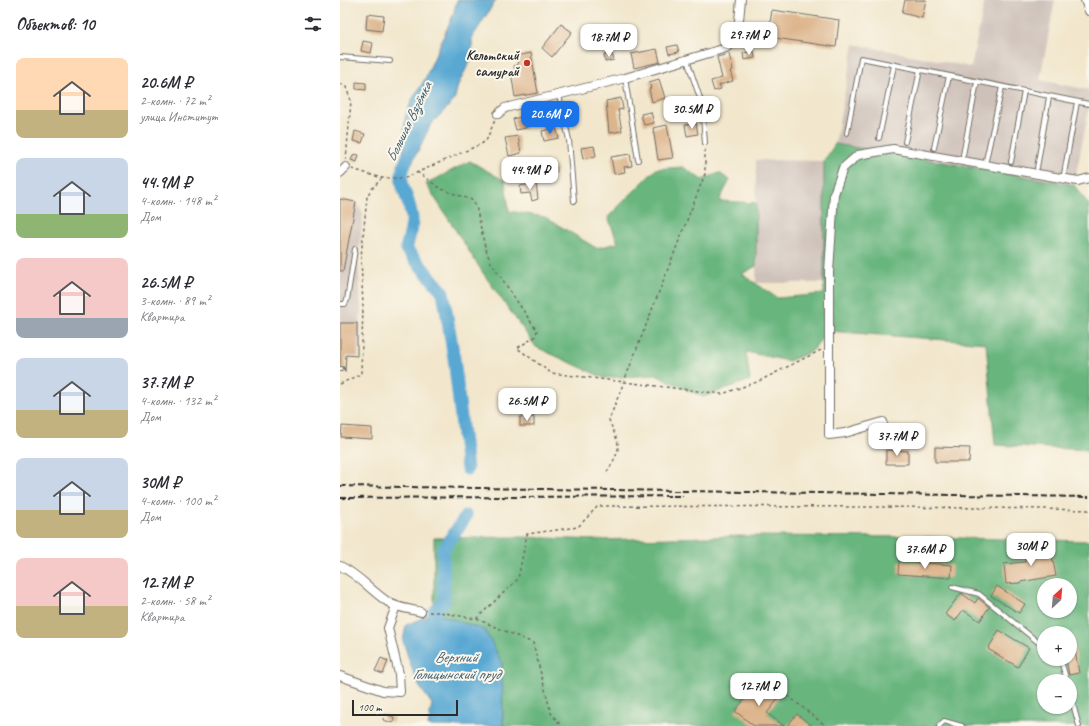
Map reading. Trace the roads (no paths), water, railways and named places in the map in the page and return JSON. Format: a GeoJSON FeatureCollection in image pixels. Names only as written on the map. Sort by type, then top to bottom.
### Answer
{"type":"FeatureCollection","features":[{"type":"Feature","properties":{"kind":"street"},"geometry":{"type":"LineString","coordinates":[[498,114],[505,108],[625,78],[688,60],[732,44],[735,38],[741,0]]}},
{"type":"Feature","properties":{"kind":"street"},"geometry":{"type":"LineString","coordinates":[[1085,0],[1089,11]]}},
{"type":"Feature","properties":{"kind":"street"},"geometry":{"type":"LineString","coordinates":[[884,422],[845,433],[829,435],[829,272],[834,194],[843,168],[858,155],[893,149],[1078,181],[1089,178]]}},
{"type":"Feature","properties":{"kind":"street"},"geometry":{"type":"LineString","coordinates":[[340,566],[350,570],[368,587],[396,606],[421,612]]}},
{"type":"Feature","properties":{"kind":"street"},"geometry":{"type":"LineString","coordinates":[[340,676],[383,691],[400,692],[399,674],[388,628],[396,606]]}},
{"type":"Feature","properties":{"kind":"lane"},"geometry":{"type":"LineString","coordinates":[[340,57],[390,61]]}},
{"type":"Feature","properties":{"kind":"lane"},"geometry":{"type":"LineString","coordinates":[[847,133],[860,58],[1089,104]]}},
{"type":"Feature","properties":{"kind":"lane"},"geometry":{"type":"LineString","coordinates":[[688,60],[702,104],[706,143]]}},
{"type":"Feature","properties":{"kind":"lane"},"geometry":{"type":"LineString","coordinates":[[879,138],[894,65]]}},
{"type":"Feature","properties":{"kind":"lane"},"geometry":{"type":"LineString","coordinates":[[905,142],[920,70]]}},
{"type":"Feature","properties":{"kind":"lane"},"geometry":{"type":"LineString","coordinates":[[934,148],[949,76]]}},
{"type":"Feature","properties":{"kind":"lane"},"geometry":{"type":"LineString","coordinates":[[625,78],[638,160]]}},
{"type":"Feature","properties":{"kind":"lane"},"geometry":{"type":"LineString","coordinates":[[963,155],[977,82]]}},
{"type":"Feature","properties":{"kind":"lane"},"geometry":{"type":"LineString","coordinates":[[986,160],[1002,87]]}},
{"type":"Feature","properties":{"kind":"lane"},"geometry":{"type":"LineString","coordinates":[[1010,162],[1024,92]]}},
{"type":"Feature","properties":{"kind":"lane"},"geometry":{"type":"LineString","coordinates":[[559,95],[569,140],[574,201]]}},
{"type":"Feature","properties":{"kind":"lane"},"geometry":{"type":"LineString","coordinates":[[1037,168],[1049,97]]}},
{"type":"Feature","properties":{"kind":"lane"},"geometry":{"type":"LineString","coordinates":[[1064,174],[1077,102]]}},
{"type":"Feature","properties":{"kind":"lane"},"geometry":{"type":"LineString","coordinates":[[340,304],[345,304],[347,300],[355,249]]}},
{"type":"Feature","properties":{"kind":"lane"},"geometry":{"type":"LineString","coordinates":[[952,587],[980,594],[1037,641]]}},
{"type":"Feature","properties":{"kind":"lane"},"geometry":{"type":"LineString","coordinates":[[1076,714],[1079,726]]}},
{"type":"Feature","properties":{"kind":"lane"},"geometry":{"type":"LineString","coordinates":[[939,726],[944,721],[962,726]]}},
{"type":"Feature","properties":{"kind":"water"},"geometry":{"type":"Polygon","coordinates":[[[457,0],[496,0],[472,38],[472,57],[458,85],[454,101],[431,124],[412,163],[402,170],[405,117],[412,100],[424,81],[453,15],[457,0]]]}},
{"type":"Feature","properties":{"kind":"water","name":"Верхний Голицынский пруд"},"geometry":{"type":"Polygon","coordinates":[[[434,613],[485,630],[502,663],[503,726],[428,726],[432,704],[419,686],[403,641],[406,625],[434,613]]]}},
{"type":"Feature","properties":{"kind":"waterway","name":"Большая Вязёмка"},"geometry":{"type":"LineString","coordinates":[[409,154],[402,174],[403,187],[412,218],[406,249],[443,292],[454,358],[467,469]]}},
{"type":"Feature","properties":{"kind":"waterway","name":"Большая Вязёмка"},"geometry":{"type":"LineString","coordinates":[[439,630],[434,613],[444,601],[443,550],[466,516]]}},
{"type":"Feature","properties":{"kind":"railway"},"geometry":{"type":"LineString","coordinates":[[340,486],[1089,497]]}},
{"type":"Feature","properties":{"kind":"railway"},"geometry":{"type":"LineString","coordinates":[[340,498],[683,496]]}},
{"type":"Feature","properties":{"kind":"place","name":"Кельтский самурай"},"geometry":{"type":"Point","coordinates":[527,63]}}]}
